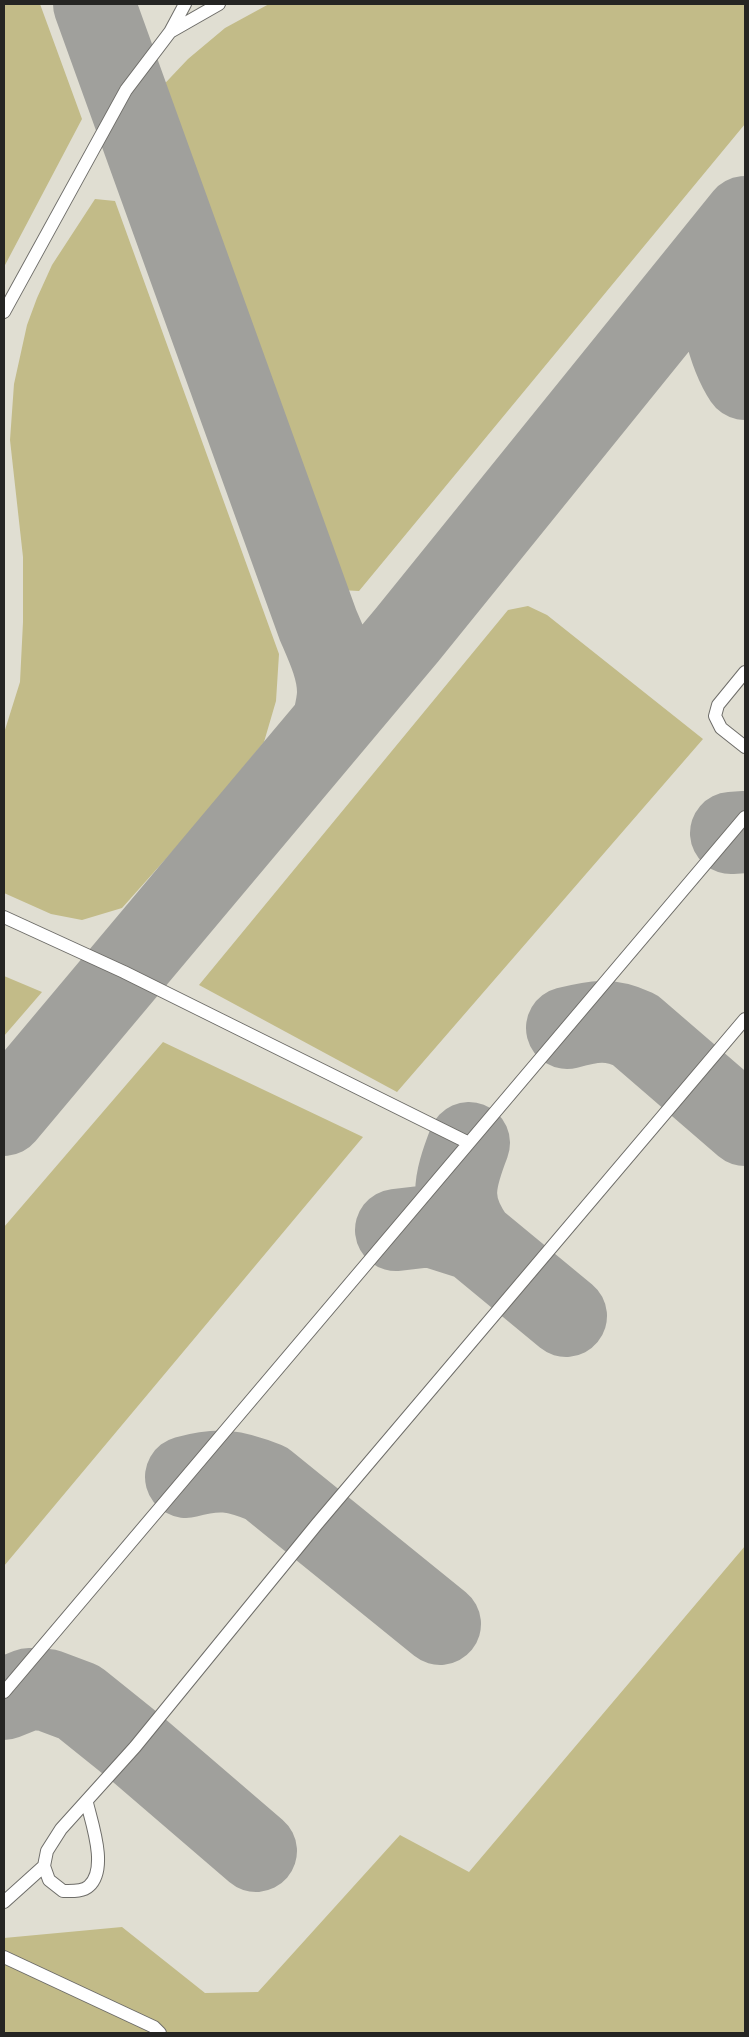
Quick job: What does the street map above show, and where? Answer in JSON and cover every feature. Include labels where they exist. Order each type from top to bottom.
[{"type":"lane","points":[[4,312],[126,90],[170,32],[186,4]]},
{"type":"lane","points":[[170,32],[219,4]]},
{"type":"lane","points":[[745,672],[718,705],[715,716],[721,728],[745,747]]},
{"type":"lane","points":[[4,1692],[745,817]]},
{"type":"lane","points":[[4,917],[124,972],[469,1143]]},
{"type":"lane","points":[[87,1803],[99,1858],[95,1878],[88,1887],[63,1891],[49,1880],[44,1866],[47,1851],[61,1829],[87,1803],[135,1747],[324,1516],[745,1019]]},
{"type":"lane","points":[[4,1902],[44,1866]]},
{"type":"lane","points":[[4,1957],[154,2028],[160,2033]]},
{"type":"shaded area","points":[[4,4],[745,4],[745,2033],[4,2033]]},
{"type":"shaded area","points":[[4,4],[40,4],[82,119],[4,267]]},
{"type":"shaded area","points":[[269,4],[745,4],[745,124],[359,591],[340,590],[153,96],[188,59],[225,28]]},
{"type":"shaded area","points":[[95,199],[115,201],[279,654],[276,701],[264,742],[196,825],[122,908],[82,920],[51,914],[4,893],[4,733],[20,682],[23,622],[23,557],[10,440],[14,384],[27,325],[37,298],[52,265]]},
{"type":"shaded area","points":[[528,606],[547,615],[703,739],[397,1092],[199,985],[508,610]]},
{"type":"shaded area","points":[[4,976],[42,992],[4,1036]]},
{"type":"shaded area","points":[[163,1042],[363,1137],[4,1566],[4,1227]]},
{"type":"shaded area","points":[[745,1546],[745,2033],[4,2033],[4,1938],[122,1927],[205,1993],[258,1992],[400,1835],[469,1872]]},
{"type":"taxiway","points":[[94,4],[331,658],[338,683],[337,704],[333,723]]},
{"type":"taxiway","points":[[4,1115],[407,635],[745,217]]},
{"type":"taxiway","points":[[722,246],[718,269],[721,311],[728,341],[745,379]]},
{"type":"taxiway","points":[[731,833],[745,832]]},
{"type":"taxiway","points":[[567,1028],[609,1022],[635,1030],[745,1125]]},
{"type":"taxiway","points":[[469,1143],[457,1181],[456,1193],[460,1215],[474,1240]]},
{"type":"taxiway","points":[[396,1230],[430,1226],[474,1240],[566,1316]]},
{"type":"taxiway","points":[[186,1477],[208,1472],[226,1472],[245,1475],[266,1483],[440,1624]]},
{"type":"taxiway","points":[[4,1699],[29,1689],[47,1690],[79,1702],[135,1747],[256,1851]]}]
